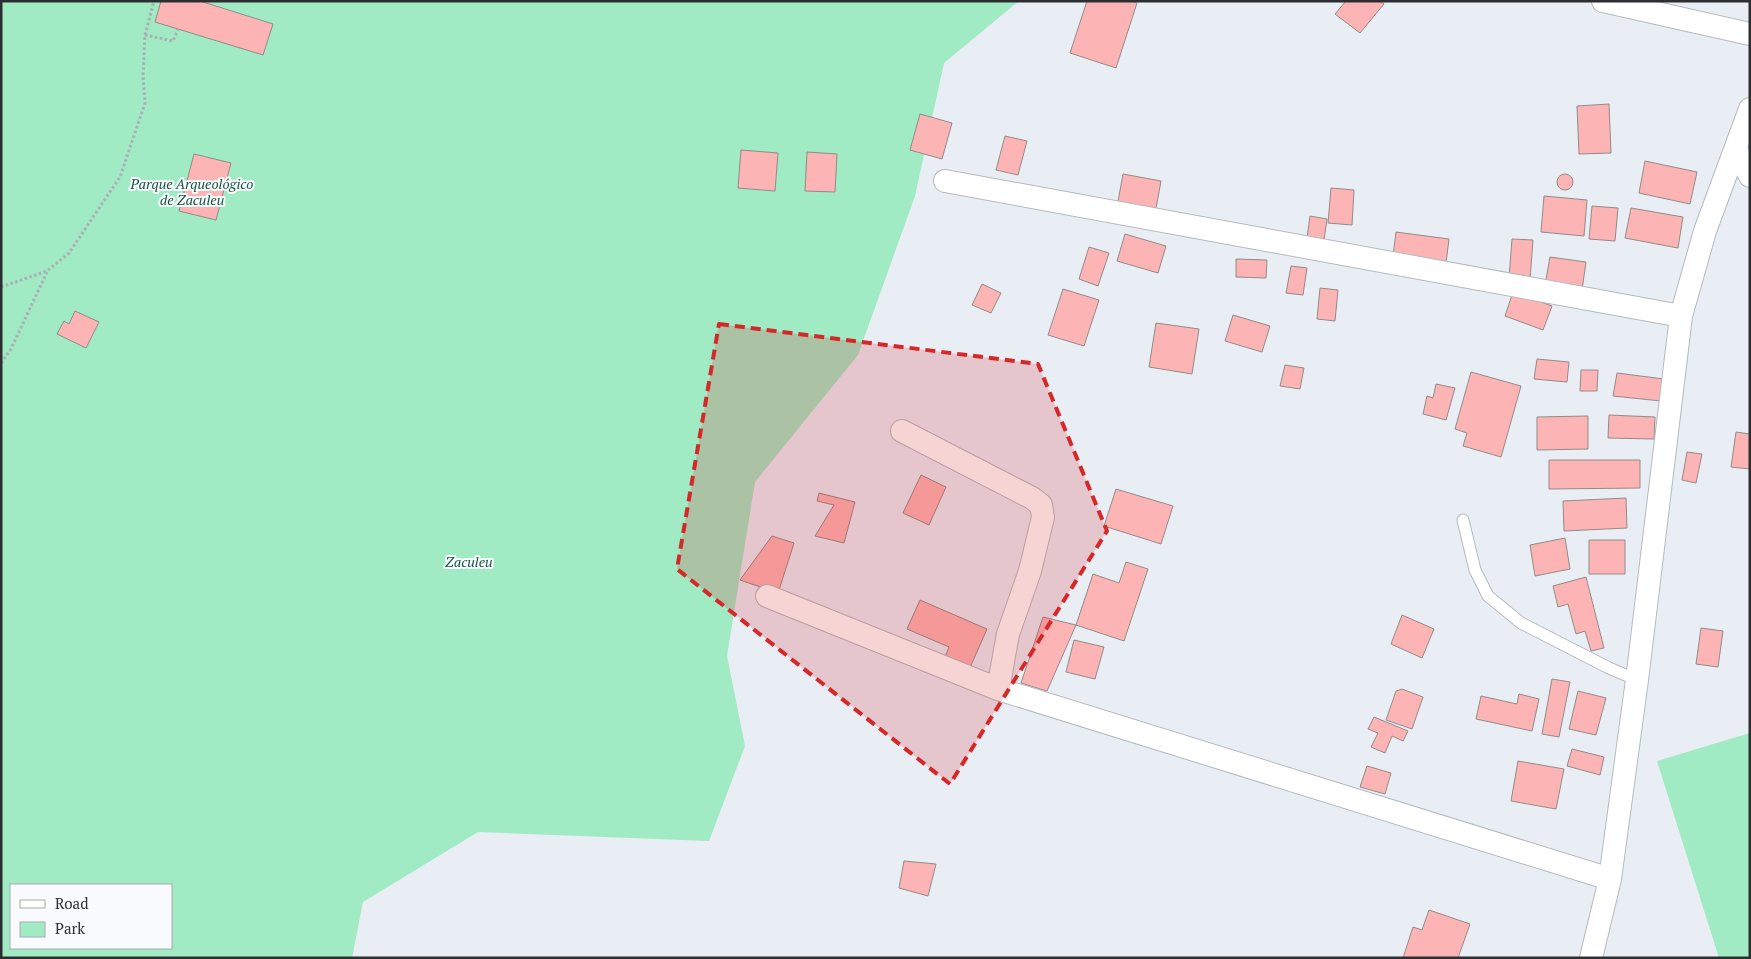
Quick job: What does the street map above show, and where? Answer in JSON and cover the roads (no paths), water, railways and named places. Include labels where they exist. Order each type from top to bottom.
[{"type":"street","points":[[1602,1],[1750,34]]},
{"type":"street","points":[[1591,958],[1610,879],[1637,680],[1681,316],[1705,232],[1750,109]]},
{"type":"street","points":[[1736,149],[1750,176]]},
{"type":"street","points":[[945,181],[1681,316]]},
{"type":"street","points":[[902,431],[1032,498],[1041,505],[1043,517],[1030,571],[1008,634],[998,688]]},
{"type":"street","points":[[767,596],[998,688],[1610,879]]},
{"type":"lane","points":[[1463,520],[1475,570],[1488,596],[1521,623],[1609,668],[1637,680]]},
{"type":"park label","name":"Parque Arqueológico de Zaculeu","points":[[192,192]]},
{"type":"park label","name":"Zaculeu","points":[[469,562]]}]
